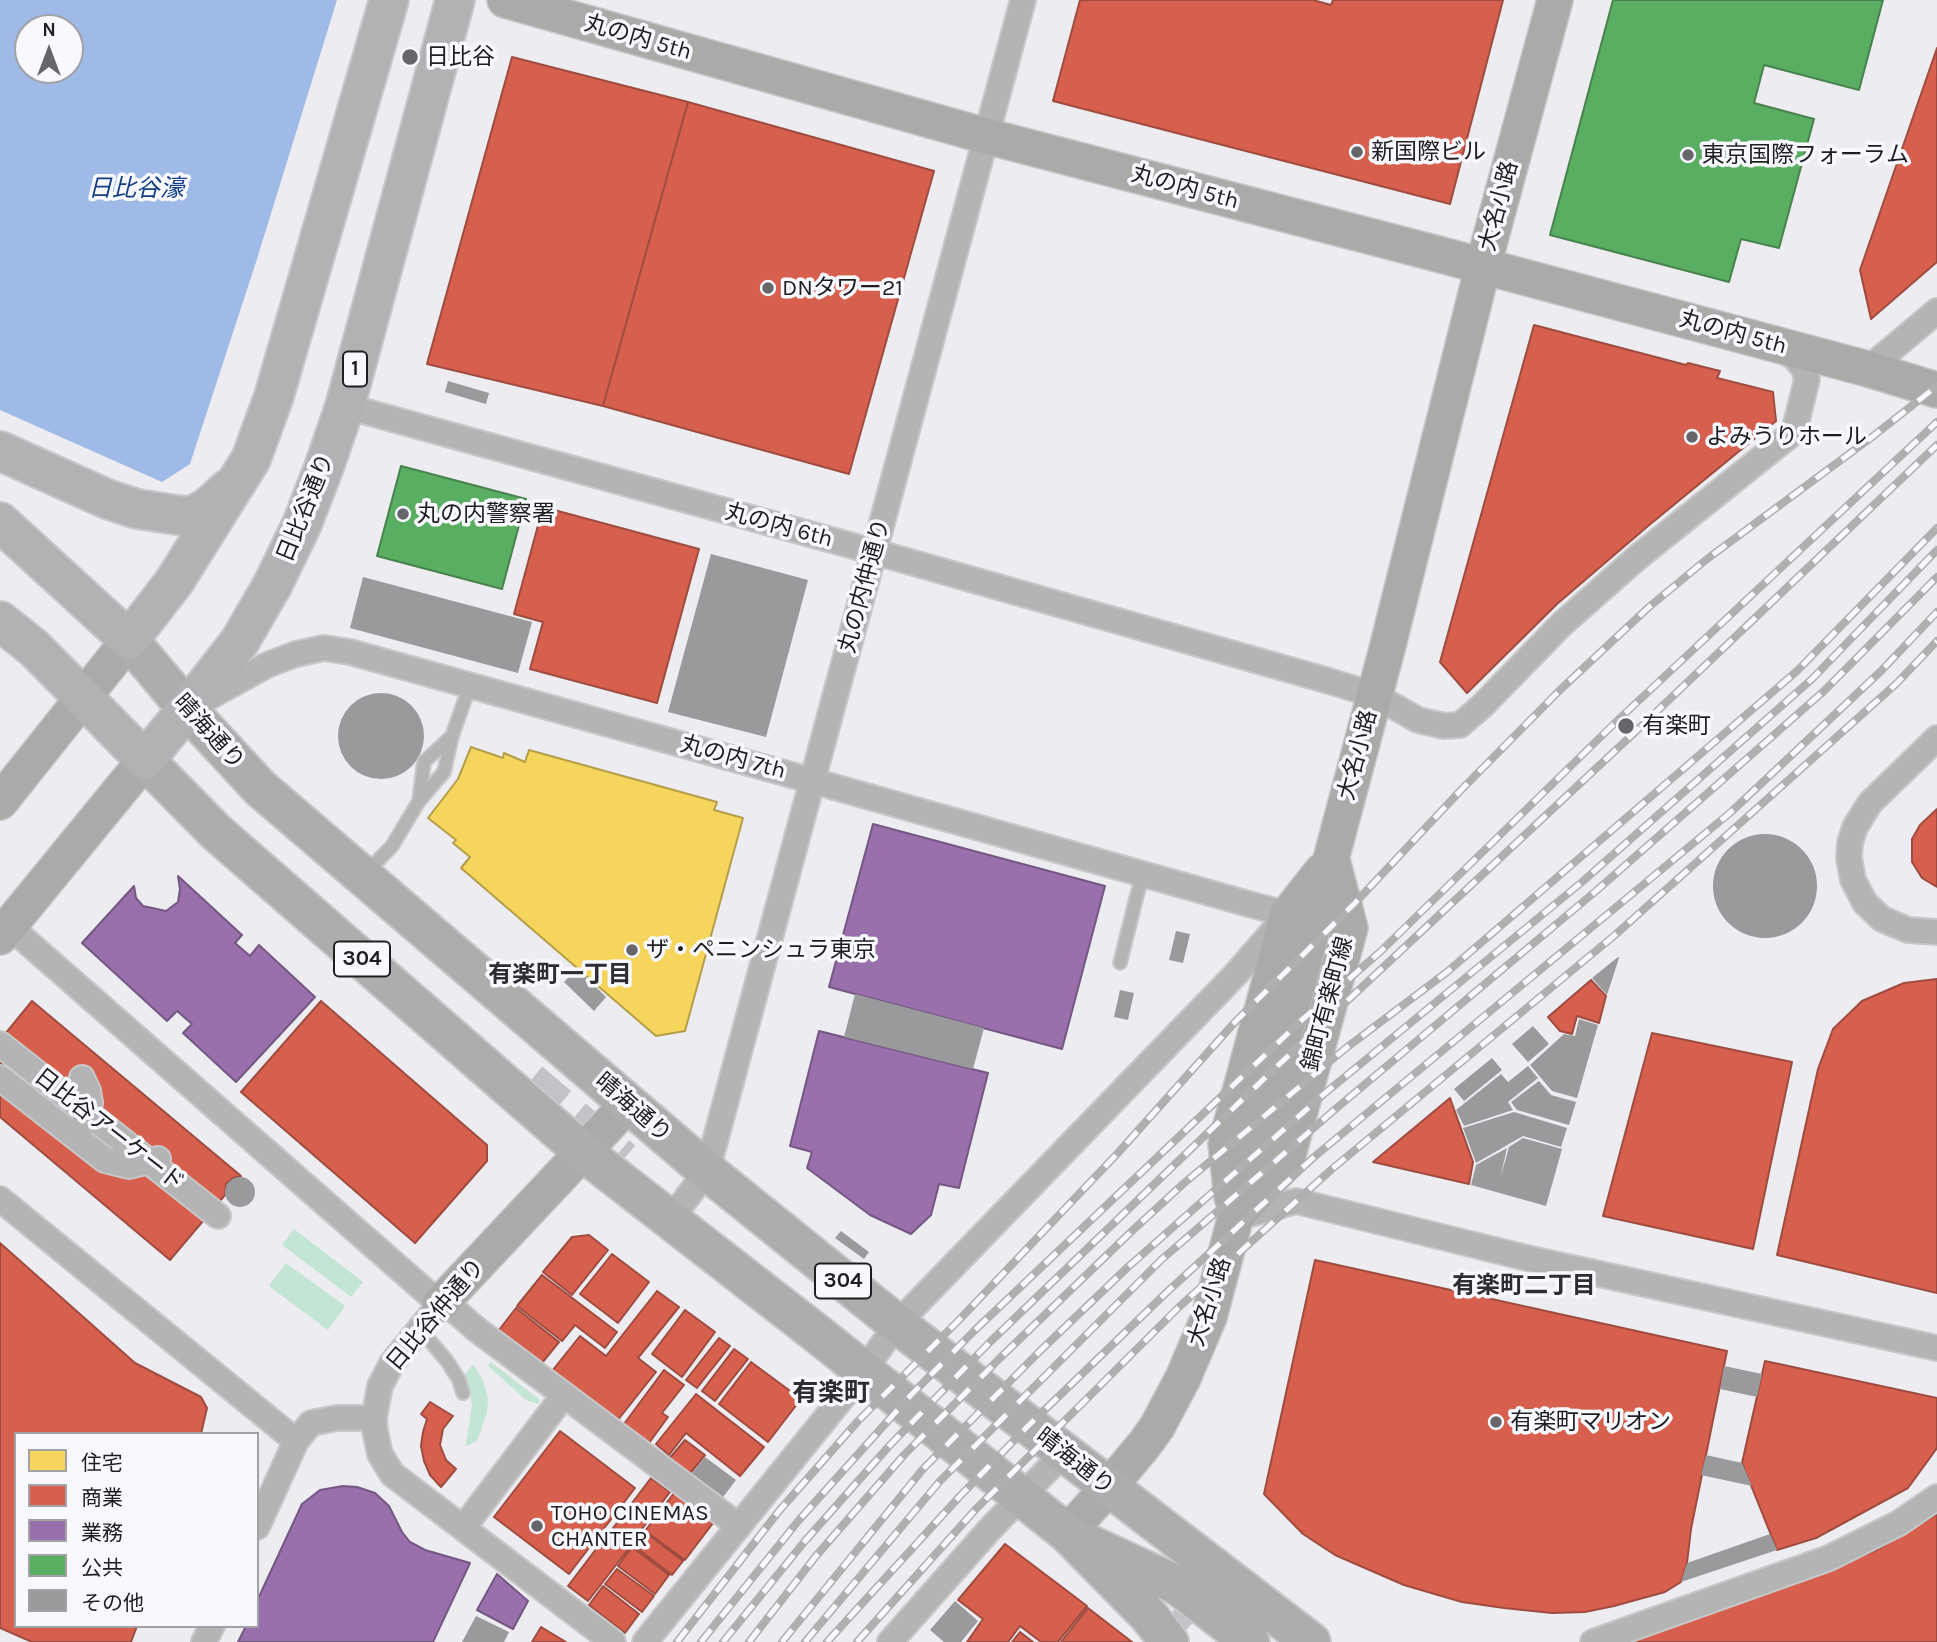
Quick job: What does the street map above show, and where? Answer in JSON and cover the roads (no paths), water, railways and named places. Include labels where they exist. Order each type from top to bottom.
[{"type":"highway","points":[[129,640],[174,582],[251,459],[274,396],[388,0]]},
{"type":"highway","name":"日比谷通り","points":[[145,760],[240,641],[302,524],[345,406],[455,0]]},
{"type":"highway","points":[[0,451],[107,499],[136,509],[184,516],[207,508],[242,474]]},
{"type":"highway","name":"晴海通り","points":[[0,522],[129,640]]},
{"type":"highway","points":[[0,621],[34,648],[145,760]]},
{"type":"main road","name":"丸の内 5th","points":[[505,0],[986,136],[1483,266],[1937,390]]},
{"type":"main road","name":"大名小路","points":[[1108,1488],[1157,1427],[1184,1378],[1209,1317],[1235,1218],[1301,917],[1331,859],[1483,266],[1555,0]]},
{"type":"main road","name":"晴海通り","points":[[129,640],[187,709],[260,788],[707,1171],[897,1324],[1311,1642]]},
{"type":"main road","points":[[0,802],[129,640]]},
{"type":"main road","name":"日比谷通り","points":[[5,932],[145,760]]},
{"type":"main road","name":"304","points":[[145,760],[216,832],[583,1152],[1067,1533],[1149,1616],[1189,1637]]},
{"type":"main road","name":"錦町有楽町線","points":[[1235,1218],[1286,1161],[1350,928],[1331,859]]},
{"type":"main road","name":"日比谷仲通り","points":[[434,1312],[628,1104]]},
{"type":"main road","points":[[1067,1533],[1108,1488]]},
{"type":"main road","name":"304","points":[[1067,1533],[1177,1585],[1250,1642]]},
{"type":"street","name":"丸の内仲通り","points":[[707,1171],[1023,0]]},
{"type":"street","points":[[1867,369],[1937,311]]},
{"type":"street","name":"丸の内 6th","points":[[345,406],[875,552],[1374,695],[1418,720],[1444,726],[1460,725],[1562,624],[1638,557],[1794,432],[1807,379],[1804,368],[1793,356],[1769,343]]},
{"type":"street","name":"丸の内 7th","points":[[187,709],[267,665],[296,654],[324,648],[350,652],[1301,917]]},
{"type":"street","points":[[1937,738],[1870,803],[1855,827],[1849,858],[1853,880],[1864,903],[1882,919],[1908,930],[1937,932]]},
{"type":"street","points":[[645,1642],[863,1372],[897,1324],[1235,975],[1301,917]]},
{"type":"street","points":[[5,932],[434,1312],[476,1329],[739,1526]]},
{"type":"street","name":"日比谷アーケード","points":[[0,1044],[218,1216]]},
{"type":"street","points":[[0,1078],[105,1160],[129,1166],[162,1158]]},
{"type":"street","points":[[77,1137],[87,1119],[90,1103],[82,1078]]},
{"type":"street","points":[[670,1220],[707,1171]]},
{"type":"street","points":[[0,1199],[296,1441]]},
{"type":"street","points":[[1235,1218],[1296,1201],[1531,1259],[1937,1348]]},
{"type":"street","name":"日比谷仲通り","points":[[374,1418],[380,1386],[392,1363],[434,1312]]},
{"type":"street","points":[[463,1528],[564,1395]]},
{"type":"street","points":[[259,1523],[296,1441],[311,1423],[337,1418],[374,1418],[374,1431],[380,1454],[391,1474],[613,1642]]},
{"type":"street","points":[[890,1642],[1021,1496],[1064,1453]]},
{"type":"street","points":[[1593,1642],[1829,1558],[1899,1523],[1937,1497]]},
{"type":"lane","points":[[363,876],[392,846],[419,802],[444,772],[452,736],[470,685]]},
{"type":"lane","points":[[419,802],[424,762],[452,736]]},
{"type":"lane","points":[[1119,963],[1144,875]]},
{"type":"lane","points":[[434,1312],[447,1361],[459,1380],[463,1393]]},
{"type":"water","name":"日比谷濠","points":[[0,0],[337,0],[190,464],[162,482],[0,410]]},
{"type":"tunnel","points":[[530,1081],[623,1160]]},
{"type":"tunnel","points":[[1129,1575],[1189,1627]]},
{"type":"railway","points":[[677,1642],[779,1511],[858,1421],[960,1319],[1117,1154],[1235,1022],[1354,904],[1561,689],[1649,607],[1707,559],[1937,386]]},
{"type":"railway","points":[[701,1642],[799,1520],[911,1395],[974,1331],[1303,1019],[1380,952],[1619,719],[1937,422]]},
{"type":"railway","points":[[723,1642],[805,1541],[890,1445],[989,1343],[1271,1072],[1937,445]]},
{"type":"railway","points":[[749,1642],[816,1556],[904,1455],[1133,1230],[1183,1184],[1346,1048],[1447,972],[1797,671],[1937,528]]},
{"type":"railway","points":[[782,1642],[923,1469],[1128,1267],[1324,1094],[1582,882],[1812,679],[1937,550]]},
{"type":"railway","points":[[805,1642],[940,1481],[1161,1260],[1339,1106],[1596,891],[1824,691],[1937,577]]},
{"type":"railway","points":[[827,1642],[960,1496],[1029,1425],[1167,1292],[1314,1157],[1731,812],[1881,671],[1937,612]]},
{"type":"railway","points":[[857,1642],[976,1509],[1179,1307],[1332,1169],[1615,935],[1896,684],[1937,641]]},
{"type":"place","name":"日比谷","points":[[410,57]]},
{"type":"place","name":"新国際ビル","points":[[1357,152]]},
{"type":"place","name":"東京国際フォーラム","points":[[1688,155]]},
{"type":"place","name":"DNタワー21","points":[[768,288]]},
{"type":"place","name":"よみうりホール","points":[[1692,437]]},
{"type":"place","name":"丸の内警察署","points":[[403,514]]},
{"type":"place","name":"有楽町","points":[[1626,726]]},
{"type":"place","name":"ザ・ペニンシュラ東京","points":[[632,950]]},
{"type":"place","name":"有楽町マリオン","points":[[1496,1422]]},
{"type":"place","name":"TOHO CINEMAS CHANTER","points":[[537,1526]]},
{"type":"district","name":"有楽町一丁目","points":[[560,975]]},
{"type":"district","name":"有楽町二丁目","points":[[1524,1286]]},
{"type":"district","name":"有楽町","points":[[831,1394]]}]
